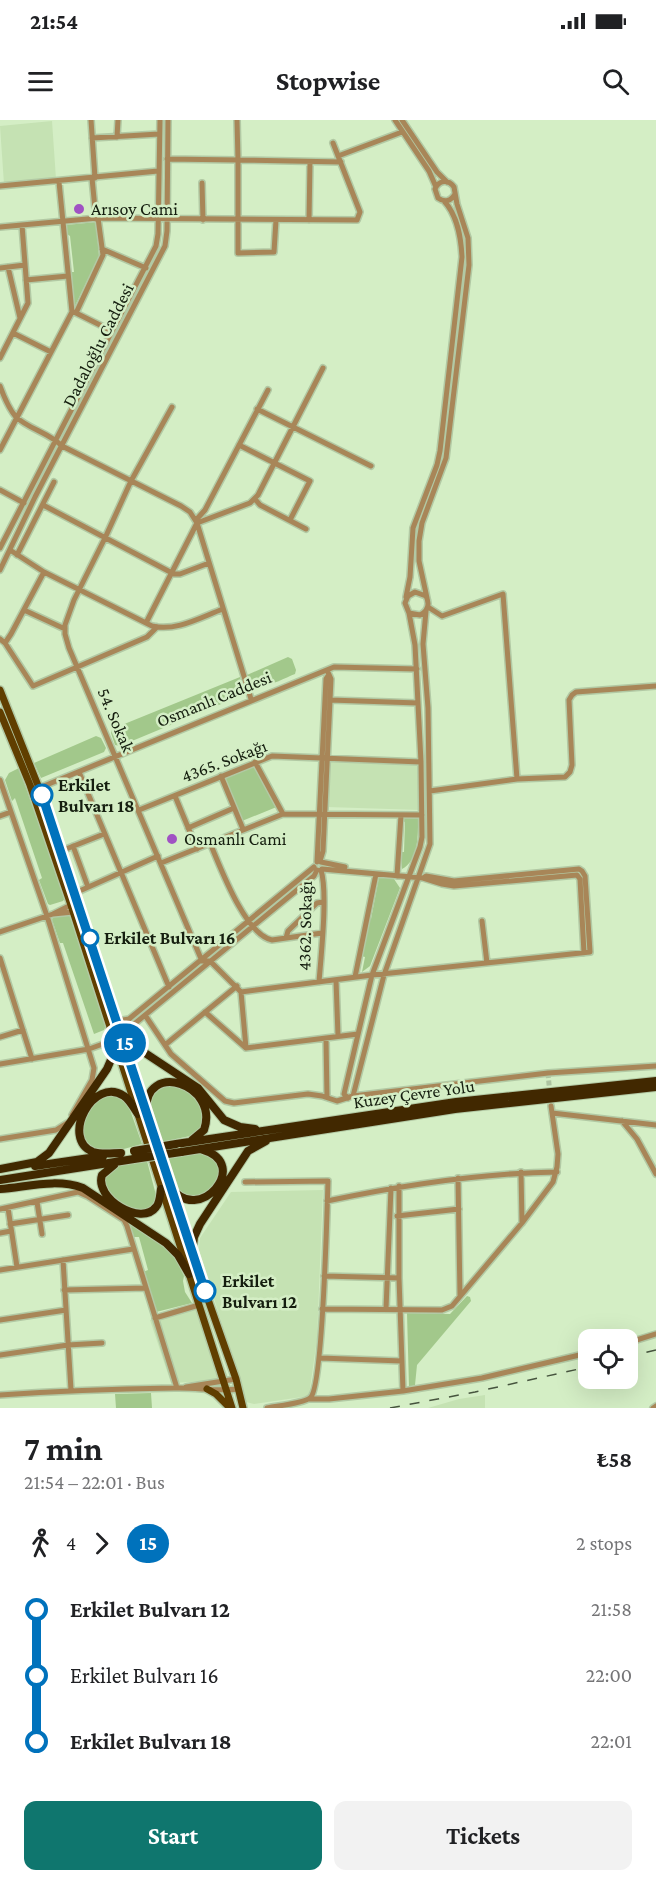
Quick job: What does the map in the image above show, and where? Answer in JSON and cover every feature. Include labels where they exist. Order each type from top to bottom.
[{"type":"highway","points":[[122,1034],[139,1049],[198,1089],[219,1114],[231,1124],[248,1129],[284,1128]]},
{"type":"highway","points":[[0,1170],[37,1162],[49,1154],[107,1069],[113,1055],[114,1041]]},
{"type":"highway","name":"Kuzey Çevre Yolu","points":[[179,1148],[284,1128],[456,1102],[656,1081]]},
{"type":"highway","points":[[0,1180],[179,1148],[197,1137],[205,1128],[206,1110],[197,1093],[184,1084],[163,1083],[150,1092],[142,1113],[125,1097],[111,1092],[96,1098],[83,1113],[80,1134],[87,1148],[96,1153],[121,1157]]},
{"type":"highway","name":"Kuzey Çevre Yolu","points":[[179,1148],[196,1149],[455,1109],[656,1088]]},
{"type":"highway","points":[[192,1254],[193,1241],[198,1228],[248,1151],[273,1137]]},
{"type":"highway","points":[[171,1187],[179,1196],[193,1200],[208,1195],[219,1185],[223,1172],[220,1160],[209,1152],[196,1149]]},
{"type":"highway","points":[[0,1170],[121,1157]]},
{"type":"highway","points":[[121,1157],[101,1177],[102,1190],[111,1200],[132,1212],[147,1214],[159,1204],[161,1189]]},
{"type":"highway","points":[[0,1189],[55,1183],[83,1188],[166,1243],[178,1255],[189,1274]]},
{"type":"main road","points":[[0,690],[39,788],[122,1034],[161,1189],[231,1408]]},
{"type":"main road","points":[[0,712],[30,785],[114,1041],[171,1187],[236,1379],[243,1408]]},
{"type":"main road","points":[[207,1389],[231,1408]]},
{"type":"street","points":[[0,450],[103,255],[97,218],[91,120]]},
{"type":"street","points":[[117,137],[118,120]]},
{"type":"street","name":"Dadaloğlu Caddesi","points":[[0,548],[156,246],[159,218],[160,120]]},
{"type":"street","name":"Dadaloğlu Caddesi","points":[[0,570],[162,251],[167,236],[168,219],[168,120]]},
{"type":"street","points":[[237,120],[238,253],[271,253],[275,250],[276,220]]},
{"type":"street","points":[[350,1097],[344,1094],[372,975],[420,847],[421,762],[416,645],[409,613],[405,607],[410,577],[412,528],[437,465],[440,451],[462,257],[462,242],[452,210],[436,196],[436,186],[429,171],[395,120]]},
{"type":"street","points":[[402,120],[437,172],[447,182]]},
{"type":"street","points":[[338,156],[402,132]]},
{"type":"street","points":[[92,138],[159,134]]},
{"type":"street","points":[[0,227],[97,218],[355,220],[359,218],[360,212],[333,143]]},
{"type":"street","points":[[167,159],[341,162]]},
{"type":"street","points":[[309,220],[310,162]]},
{"type":"street","points":[[0,186],[158,171]]},
{"type":"street","points":[[59,182],[74,312]]},
{"type":"street","points":[[350,1097],[384,975],[420,878],[430,844],[428,708],[423,644],[428,600],[419,561],[419,541],[422,523],[446,458],[469,265],[468,238],[453,184],[441,182],[436,186]]},
{"type":"street","points":[[202,183],[203,220]]},
{"type":"street","points":[[444,201],[451,200],[455,194]]},
{"type":"street","points":[[0,358],[28,303],[21,225]]},
{"type":"street","points":[[102,249],[146,268]]},
{"type":"street","points":[[0,267],[25,265]]},
{"type":"street","points":[[8,267],[21,318]]},
{"type":"street","points":[[26,280],[69,276]]},
{"type":"street","points":[[74,312],[112,331]]},
{"type":"street","points":[[13,333],[51,352]]},
{"type":"street","points":[[196,521],[255,499],[323,368]]},
{"type":"street","points":[[0,388],[17,417],[56,440],[62,447],[181,506],[196,521],[251,699]]},
{"type":"street","points":[[146,623],[196,521],[205,510],[268,390]]},
{"type":"street","points":[[24,610],[65,629],[79,589],[131,481],[172,407]]},
{"type":"street","points":[[257,409],[372,466]]},
{"type":"street","points":[[239,445],[310,481],[290,520]]},
{"type":"street","points":[[17,555],[54,482]]},
{"type":"street","points":[[0,490],[24,502]]},
{"type":"street","points":[[255,499],[260,505],[306,529]]},
{"type":"street","points":[[43,505],[171,572],[180,574],[209,563]]},
{"type":"street","points":[[10,550],[44,572],[157,627],[176,626],[223,609]]},
{"type":"street","points":[[44,572],[24,610],[2,641],[31,685],[147,637],[157,627]]},
{"type":"street","points":[[406,599],[415,592],[423,594],[428,600]]},
{"type":"street","points":[[427,609],[442,616],[503,594],[518,779]]},
{"type":"street","points":[[409,613],[416,616],[427,609]]},
{"type":"street","name":"54. Sokak","points":[[65,629],[67,642],[77,667],[202,961]]},
{"type":"street","name":"Osmanlı Caddesi","points":[[39,788],[251,699],[328,673],[339,666],[417,669]]},
{"type":"street","points":[[325,759],[331,679],[328,673]]},
{"type":"street","points":[[325,759],[328,673]]},
{"type":"street","points":[[430,790],[518,779],[565,777],[570,773],[572,761],[569,700],[573,693],[656,686]]},
{"type":"street","points":[[330,700],[418,703]]},
{"type":"street","name":"4365. Sokağı","points":[[139,810],[255,762],[277,756],[421,762]]},
{"type":"street","name":"4362. Sokağı","points":[[319,982],[323,878],[319,866],[325,759]]},
{"type":"street","points":[[255,762],[283,814]]},
{"type":"street","points":[[79,772],[169,987]]},
{"type":"street","points":[[221,776],[243,829]]},
{"type":"street","points":[[0,780],[50,915],[94,1070],[93,1077],[63,1126],[56,1130],[0,1139]]},
{"type":"street","points":[[175,796],[197,849]]},
{"type":"street","points":[[188,828],[234,808]]},
{"type":"street","points":[[0,816],[11,812]]},
{"type":"street","points":[[161,863],[283,814],[422,815]]},
{"type":"street","points":[[397,876],[401,815]]},
{"type":"street","points":[[61,851],[104,834]]},
{"type":"street","points":[[210,843],[231,894],[252,923],[269,939],[322,933]]},
{"type":"street","points":[[73,846],[88,887]]},
{"type":"street","points":[[75,892],[158,856]]},
{"type":"street","points":[[122,1034],[319,866],[420,878],[454,886],[580,873],[587,952],[372,975],[241,992]]},
{"type":"street","points":[[356,977],[376,874]]},
{"type":"street","points":[[286,938],[288,931],[317,903],[323,902]]},
{"type":"street","points":[[0,932],[72,908]]},
{"type":"street","points":[[482,921],[487,963]]},
{"type":"street","points":[[117,1021],[129,1019],[252,923]]},
{"type":"street","points":[[0,958],[32,1059]]},
{"type":"street","points":[[202,961],[210,961],[241,992],[246,1048]]},
{"type":"street","points":[[336,980],[338,1036]]},
{"type":"street","points":[[165,1046],[237,986]]},
{"type":"street","points":[[205,1012],[246,1048],[358,1034]]},
{"type":"street","points":[[145,1015],[165,1046],[184,1067],[228,1102],[308,1094],[337,1101],[350,1097],[548,1072],[656,1066]]},
{"type":"street","points":[[0,1037],[23,1030]]},
{"type":"street","points":[[326,1038],[327,1097]]},
{"type":"street","points":[[0,1064],[89,1049],[114,1041]]},
{"type":"street","points":[[322,1309],[445,1310],[452,1306],[551,1187],[556,1172],[558,1150],[552,1109],[656,1125]]},
{"type":"street","points":[[622,1121],[637,1139],[656,1174]]},
{"type":"street","points":[[327,1201],[399,1186],[458,1178],[521,1172],[556,1172]]},
{"type":"street","points":[[521,1172],[522,1223]]},
{"type":"street","points":[[458,1178],[460,1297]]},
{"type":"street","points":[[245,1182],[328,1181],[320,1358],[313,1393],[309,1399]]},
{"type":"street","points":[[399,1186],[399,1278],[404,1391]]},
{"type":"street","points":[[386,1309],[391,1188]]},
{"type":"street","points":[[0,1209],[78,1192],[124,1220],[177,1388]]},
{"type":"street","points":[[37,1202],[42,1234]]},
{"type":"street","points":[[8,1208],[17,1267]]},
{"type":"street","points":[[390,1217],[459,1209]]},
{"type":"street","points":[[10,1224],[68,1215]]},
{"type":"street","points":[[0,1233],[11,1231]]},
{"type":"street","points":[[0,1270],[133,1249]]},
{"type":"street","points":[[63,1260],[71,1390]]},
{"type":"street","points":[[324,1276],[399,1278]]},
{"type":"street","points":[[64,1290],[146,1288]]},
{"type":"street","points":[[155,1318],[199,1305]]},
{"type":"street","points":[[0,1320],[66,1310]]},
{"type":"street","points":[[638,1340],[656,1334]]},
{"type":"street","points":[[0,1355],[102,1343]]},
{"type":"street","points":[[267,1408],[309,1399],[404,1391],[482,1378],[578,1355]]},
{"type":"street","points":[[320,1358],[402,1361]]},
{"type":"street","points":[[184,1388],[236,1379]]},
{"type":"street","points":[[0,1395],[71,1390],[184,1388],[226,1391],[238,1389]]},
{"type":"shaded area","points":[[52,121],[56,179],[4,184],[0,126]]},
{"type":"shaded area","points":[[96,222],[99,256],[75,306],[70,272],[74,272],[70,236],[67,234],[66,225]]},
{"type":"shaded area","points":[[288,657],[292,659],[295,674],[268,685],[256,685],[247,675]]},
{"type":"shaded area","points":[[240,677],[243,690],[238,697],[120,746],[115,745],[112,729]]},
{"type":"shaded area","points":[[96,736],[101,738],[106,748],[104,752],[41,778],[34,763]]},
{"type":"shaded area","points":[[330,756],[419,758],[420,810],[327,807]]},
{"type":"shaded area","points":[[250,763],[257,769],[279,806],[242,821],[223,775]]},
{"type":"shaded area","points":[[19,768],[65,898],[63,901],[50,905],[39,880],[42,878],[15,798],[12,801],[5,780],[9,773]]},
{"type":"shaded area","points":[[402,814],[418,817],[418,824],[415,853],[408,865],[402,869],[401,852],[404,852],[405,822],[402,821]]},
{"type":"shaded area","points":[[379,877],[394,879],[400,888],[370,966],[362,972],[365,957],[361,956]]},
{"type":"shaded area","points":[[70,915],[106,1026],[104,1030],[94,1034],[63,943],[60,943],[52,920],[53,916]]},
{"type":"shaded area","points":[[174,1084],[193,1093],[204,1110],[203,1126],[195,1135],[161,1142],[150,1104],[154,1089]]},
{"type":"shaded area","points":[[111,1095],[123,1098],[128,1104],[142,1144],[107,1152],[96,1150],[88,1144],[82,1129],[85,1113],[96,1101]]},
{"type":"shaded area","points":[[207,1153],[219,1164],[218,1181],[205,1194],[191,1198],[177,1190],[166,1159]]},
{"type":"shaded area","points":[[147,1161],[157,1199],[150,1210],[134,1209],[122,1204],[102,1184],[108,1169]]},
{"type":"shaded area","points":[[323,1190],[317,1339],[309,1396],[254,1404],[246,1402],[199,1250],[200,1238],[231,1192]]},
{"type":"shaded area","points":[[129,1222],[171,1249],[184,1276],[185,1292],[192,1303],[156,1312],[143,1272],[148,1270],[139,1237],[134,1237]]},
{"type":"shaded area","points":[[467,1296],[471,1301],[417,1365],[415,1385],[409,1387],[407,1313],[450,1314]]},
{"type":"shaded area","points":[[201,1305],[229,1380],[171,1383],[150,1320]]},
{"type":"shaded area","points":[[151,1393],[152,1408],[116,1408],[115,1394]]},
{"type":"shaded area","points":[[485,1395],[485,1408],[428,1408],[459,1399]]},
{"type":"tunnel","points":[[548,1073],[551,1106]]},
{"type":"railway","points":[[638,1354],[656,1350]]},
{"type":"railway","points":[[390,1408],[578,1369]]},
{"type":"bus line","name":"15","points":[[42,795],[205,1291]]},
{"type":"place","name":"Arısoy Cami","points":[[79,209]]},
{"type":"place","name":"Erkilet Bulvarı 18","points":[[42,795]]},
{"type":"place","name":"Osmanlı Cami","points":[[172,839]]},
{"type":"place","name":"Erkilet Bulvarı 16","points":[[90,938]]},
{"type":"place","name":"Erkilet Bulvarı 12","points":[[205,1291]]}]
